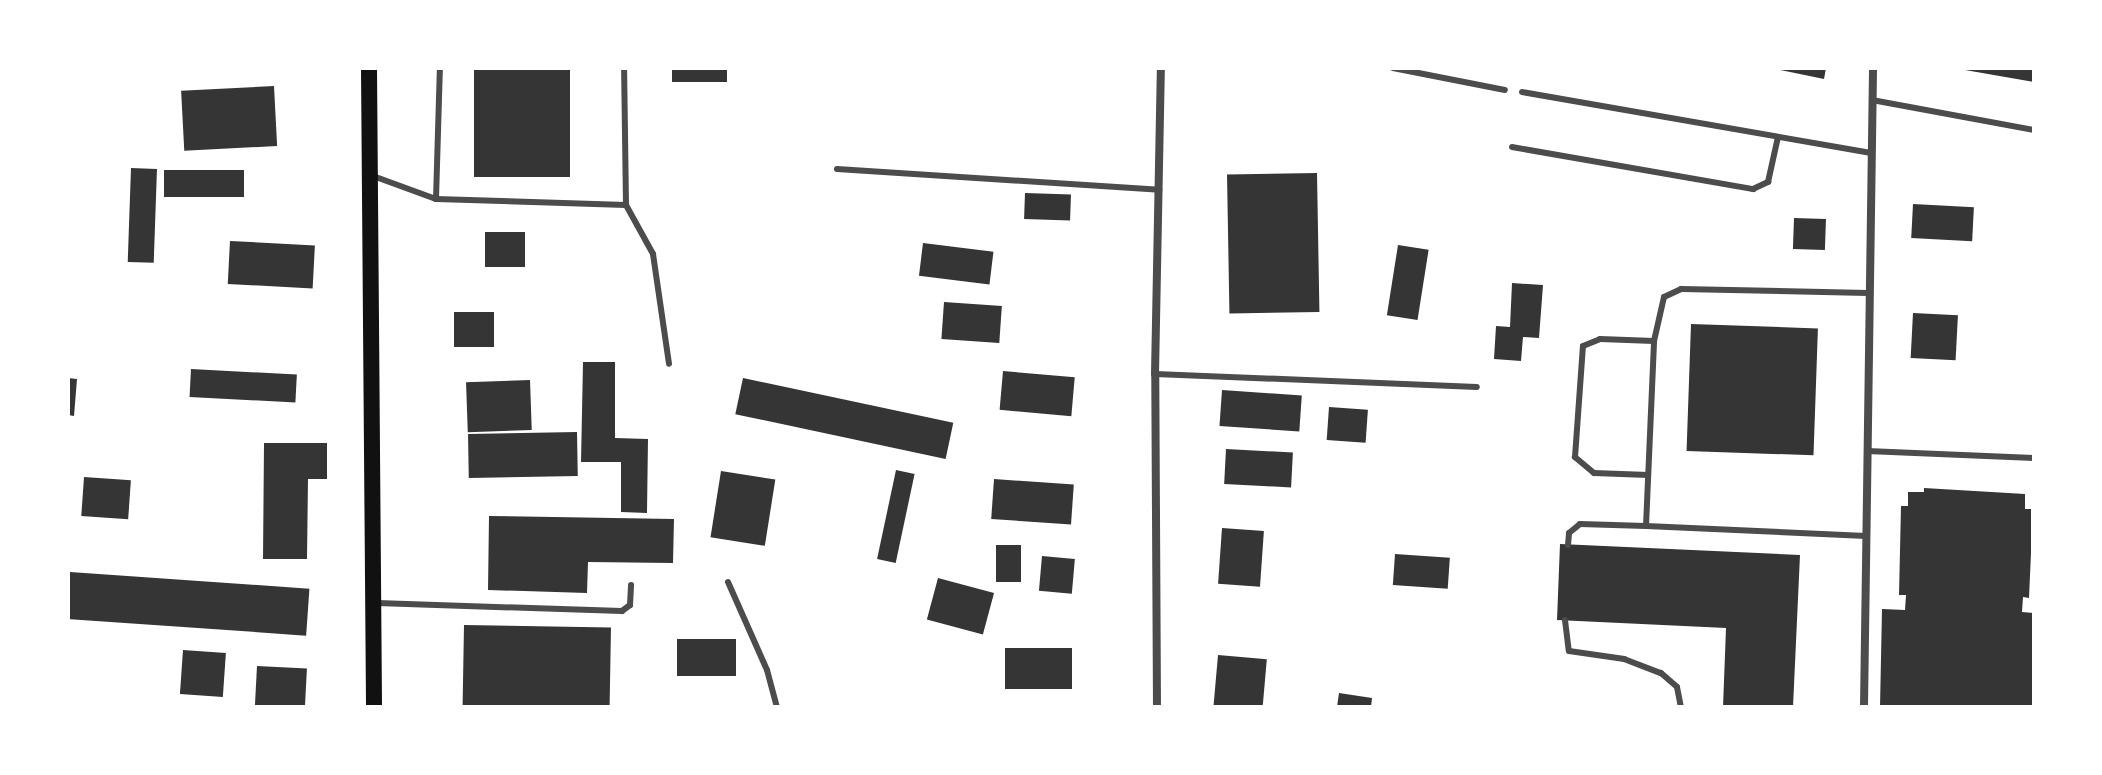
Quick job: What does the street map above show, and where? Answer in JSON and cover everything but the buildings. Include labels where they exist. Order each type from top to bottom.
[{"type":"main road","points":[[369,68],[374,707]]},
{"type":"street","points":[[1157,707],[1155,374],[1161,68]]},
{"type":"street","points":[[1864,707],[1873,68]]},
{"type":"lane","points":[[436,199],[440,68]]},
{"type":"lane","points":[[624,68],[626,205],[653,254],[669,364]]},
{"type":"lane","points":[[1393,68],[1505,90]]},
{"type":"lane","points":[[1522,92],[1870,153]]},
{"type":"lane","points":[[1872,100],[2034,130]]},
{"type":"lane","points":[[1512,147],[1753,189],[1768,182],[1778,137]]},
{"type":"lane","points":[[837,169],[1159,190]]},
{"type":"lane","points":[[370,175],[436,199],[626,205]]},
{"type":"lane","points":[[1646,526],[1658,305],[1681,289],[1868,293]]},
{"type":"lane","points":[[1648,475],[1594,473],[1575,457],[1583,346],[1600,339],[1654,341]]},
{"type":"lane","points":[[1155,374],[1477,387]]},
{"type":"lane","points":[[1867,451],[2034,458]]},
{"type":"lane","points":[[1568,545],[1569,533],[1580,524],[1866,536]]},
{"type":"lane","points":[[728,582],[767,670],[777,707]]},
{"type":"lane","points":[[373,603],[622,611],[630,605],[631,585]]},
{"type":"lane","points":[[1565,620],[1569,651],[1624,659],[1661,673],[1677,687],[1681,707]]}]
